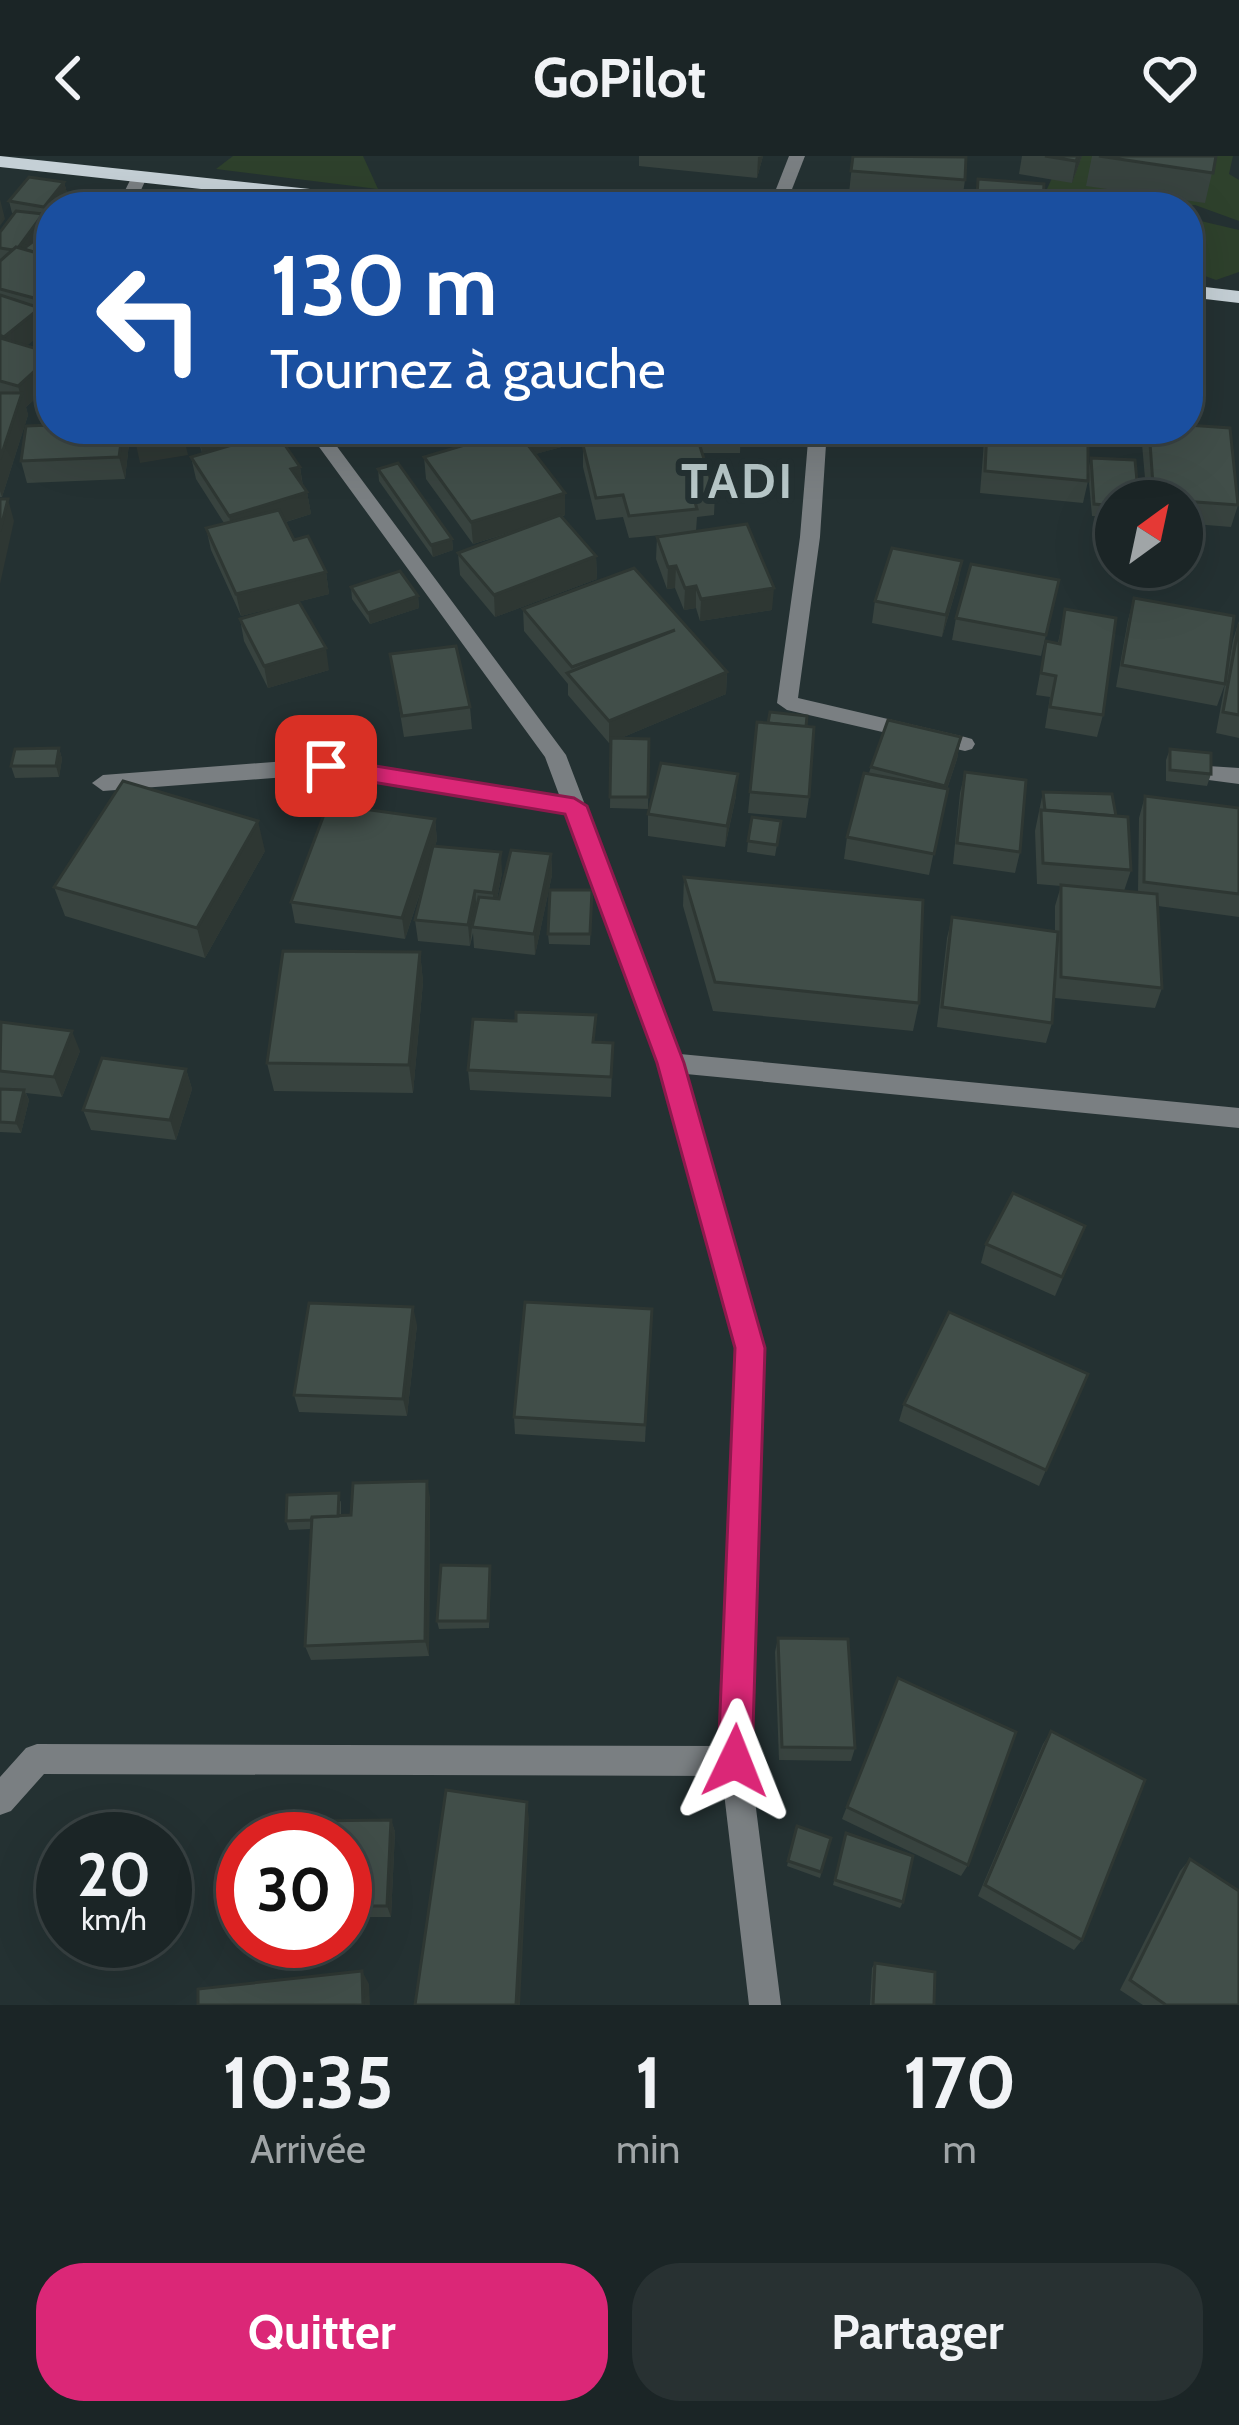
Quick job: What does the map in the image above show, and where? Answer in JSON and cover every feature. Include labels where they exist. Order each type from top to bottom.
[{"type":"main road","points":[[0,161],[290,192]]},
{"type":"main road","points":[[1203,293],[1239,297]]},
{"type":"street","points":[[783,192],[797,156]]},
{"type":"street","points":[[132,192],[140,175]]},
{"type":"street","points":[[326,444],[555,755],[671,1063],[750,1348],[735,1761],[765,2005]]},
{"type":"street","points":[[817,444],[811,537],[787,703],[965,744]]},
{"type":"street","points":[[103,783],[326,766],[574,806]]},
{"type":"street","points":[[1208,774],[1239,776]]},
{"type":"street","points":[[671,1063],[1239,1118]]},
{"type":"street","points":[[0,1800],[37,1760],[735,1761]]},
{"type":"green space","points":[[233,156],[363,156],[378,189],[216,169]]},
{"type":"green space","points":[[1062,156],[1233,156],[1229,174],[1239,180],[1239,221],[1203,208],[1203,192],[1047,189]]},
{"type":"green space","points":[[1203,222],[1239,230],[1239,272],[1216,280],[1203,275]]},
{"type":"building","points":[[853,156],[966,157],[965,180],[851,171]]},
{"type":"building","points":[[1099,156],[1216,156],[1213,173]]},
{"type":"building","points":[[29,177],[64,182],[56,192],[36,192],[36,206],[9,201]]},
{"type":"building","points":[[978,179],[1044,184],[1044,192],[977,192]]},
{"type":"building","points":[[16,211],[36,213],[36,224],[18,248],[0,248],[0,232]]},
{"type":"building","points":[[16,247],[36,253],[36,296],[0,289],[0,261]]},
{"type":"building","points":[[0,295],[36,307],[4,337],[0,335]]},
{"type":"building","points":[[0,338],[36,349],[36,370],[18,386],[0,381]]},
{"type":"building","points":[[0,393],[22,393],[0,459]]},
{"type":"building","points":[[26,426],[36,426],[36,444],[121,444],[119,457],[21,461]]},
{"type":"building","points":[[1203,426],[1230,428],[1238,505],[1203,502],[1203,480],[1153,480],[1150,444],[1203,444]]},
{"type":"building","points":[[235,444],[284,444],[300,467],[291,469],[307,492],[229,516],[191,457]]},
{"type":"building","points":[[468,444],[527,444],[565,493],[471,522],[424,457]]},
{"type":"building","points":[[699,444],[715,493],[693,495],[697,509],[629,516],[623,495],[596,498],[583,445]]},
{"type":"building","points":[[986,444],[1088,444],[1088,481],[985,471]]},
{"type":"building","points":[[1091,458],[1135,460],[1137,480],[1095,480],[1094,504]]},
{"type":"building","points":[[398,463],[452,539],[431,545],[378,469]]},
{"type":"building","points":[[0,499],[8,499],[0,531]]},
{"type":"building","points":[[279,510],[294,540],[308,536],[326,572],[236,594],[206,528]]},
{"type":"building","points":[[560,515],[596,556],[494,595],[458,553]]},
{"type":"building","points":[[747,524],[774,588],[701,599],[696,586],[685,588],[676,566],[668,567],[657,537]]},
{"type":"building","points":[[892,548],[962,561],[946,615],[875,601]]},
{"type":"building","points":[[971,564],[1059,580],[1046,635],[956,618]]},
{"type":"building","points":[[634,568],[727,672],[609,721],[567,673],[675,630],[572,667],[523,609]]},
{"type":"building","points":[[400,571],[418,596],[368,613],[351,587]]},
{"type":"building","points":[[1134,598],[1234,616],[1225,684],[1122,665]]},
{"type":"building","points":[[299,602],[326,648],[264,666],[240,619]]},
{"type":"building","points":[[1065,609],[1116,618],[1103,715],[1050,707],[1056,676],[1041,673],[1046,641],[1060,644]]},
{"type":"building","points":[[1239,624],[1239,715],[1223,712]]},
{"type":"building","points":[[456,646],[470,707],[402,716],[390,654]]},
{"type":"building","points":[[770,712],[807,716],[806,727],[768,723]]},
{"type":"building","points":[[888,720],[961,737],[945,786],[871,767]]},
{"type":"building","points":[[757,722],[814,727],[809,797],[750,792]]},
{"type":"building","points":[[611,738],[649,739],[648,797],[610,797]]},
{"type":"building","points":[[59,748],[56,766],[11,766],[15,749]]},
{"type":"building","points":[[1170,749],[1211,753],[1211,774],[1170,770]]},
{"type":"building","points":[[661,763],[738,774],[727,826],[648,814]]},
{"type":"building","points":[[965,772],[1026,780],[1020,852],[957,843]]},
{"type":"building","points":[[864,773],[948,789],[934,854],[847,837]]},
{"type":"building","points":[[123,781],[258,821],[197,928],[54,887]]},
{"type":"building","points":[[1043,792],[1112,794],[1116,816],[1045,810]]},
{"type":"building","points":[[1145,796],[1239,808],[1239,894],[1144,882]]},
{"type":"building","points":[[328,804],[435,819],[402,918],[291,902]]},
{"type":"building","points":[[1041,810],[1128,817],[1131,870],[1043,863]]},
{"type":"building","points":[[752,817],[781,821],[777,845],[748,841]]},
{"type":"building","points":[[433,846],[501,852],[493,893],[475,891],[468,925],[415,920]]},
{"type":"building","points":[[511,850],[551,854],[534,934],[472,927],[479,897],[499,899]]},
{"type":"building","points":[[684,877],[923,900],[919,1003],[715,982]]},
{"type":"building","points":[[1061,885],[1157,894],[1162,988],[1061,977]]},
{"type":"building","points":[[550,890],[592,890],[590,934],[548,934]]},
{"type":"building","points":[[952,917],[1058,932],[1052,1023],[942,1007]]},
{"type":"building","points":[[283,951],[420,952],[409,1065],[267,1063]]},
{"type":"building","points":[[516,1012],[596,1015],[593,1042],[613,1043],[611,1077],[468,1070],[473,1019],[516,1021]]},
{"type":"building","points":[[1,1022],[72,1031],[54,1077],[0,1071]]},
{"type":"building","points":[[102,1058],[186,1069],[170,1120],[83,1110]]},
{"type":"building","points":[[0,1089],[24,1090],[16,1123],[0,1122]]},
{"type":"building","points":[[1013,1193],[1085,1226],[1062,1277],[986,1244]]},
{"type":"building","points":[[525,1302],[652,1309],[645,1425],[514,1417]]},
{"type":"building","points":[[309,1303],[413,1307],[403,1399],[294,1395]]},
{"type":"building","points":[[949,1312],[1088,1374],[1046,1470],[904,1404]]},
{"type":"building","points":[[427,1481],[425,1641],[305,1646],[312,1517],[351,1515],[353,1483]]},
{"type":"building","points":[[339,1493],[338,1516],[286,1521],[287,1495]]},
{"type":"building","points":[[441,1565],[490,1566],[488,1621],[437,1621]]},
{"type":"building","points":[[778,1638],[848,1639],[855,1748],[782,1747]]},
{"type":"building","points":[[898,1678],[1016,1732],[968,1865],[847,1807]]},
{"type":"building","points":[[1051,1731],[1145,1780],[1082,1940],[985,1885]]},
{"type":"building","points":[[446,1790],[527,1802],[516,2005],[415,2005]]},
{"type":"building","points":[[372,1820],[391,1820],[387,1906],[372,1906]]},
{"type":"building","points":[[797,1826],[831,1838],[821,1872],[788,1861]]},
{"type":"building","points":[[846,1833],[913,1856],[903,1902],[835,1880]]},
{"type":"building","points":[[1190,1859],[1239,1891],[1239,2005],[1166,2005],[1130,1980]]},
{"type":"building","points":[[875,1963],[935,1972],[934,2005],[873,2005]]},
{"type":"building","points":[[362,1971],[363,2005],[198,2005],[198,1989]]},
{"type":"district","name":"TADI","points":[[738,481]]},
{"type":"route","points":[[326,766],[574,806],[671,1063],[750,1348],[735,1761]]}]
